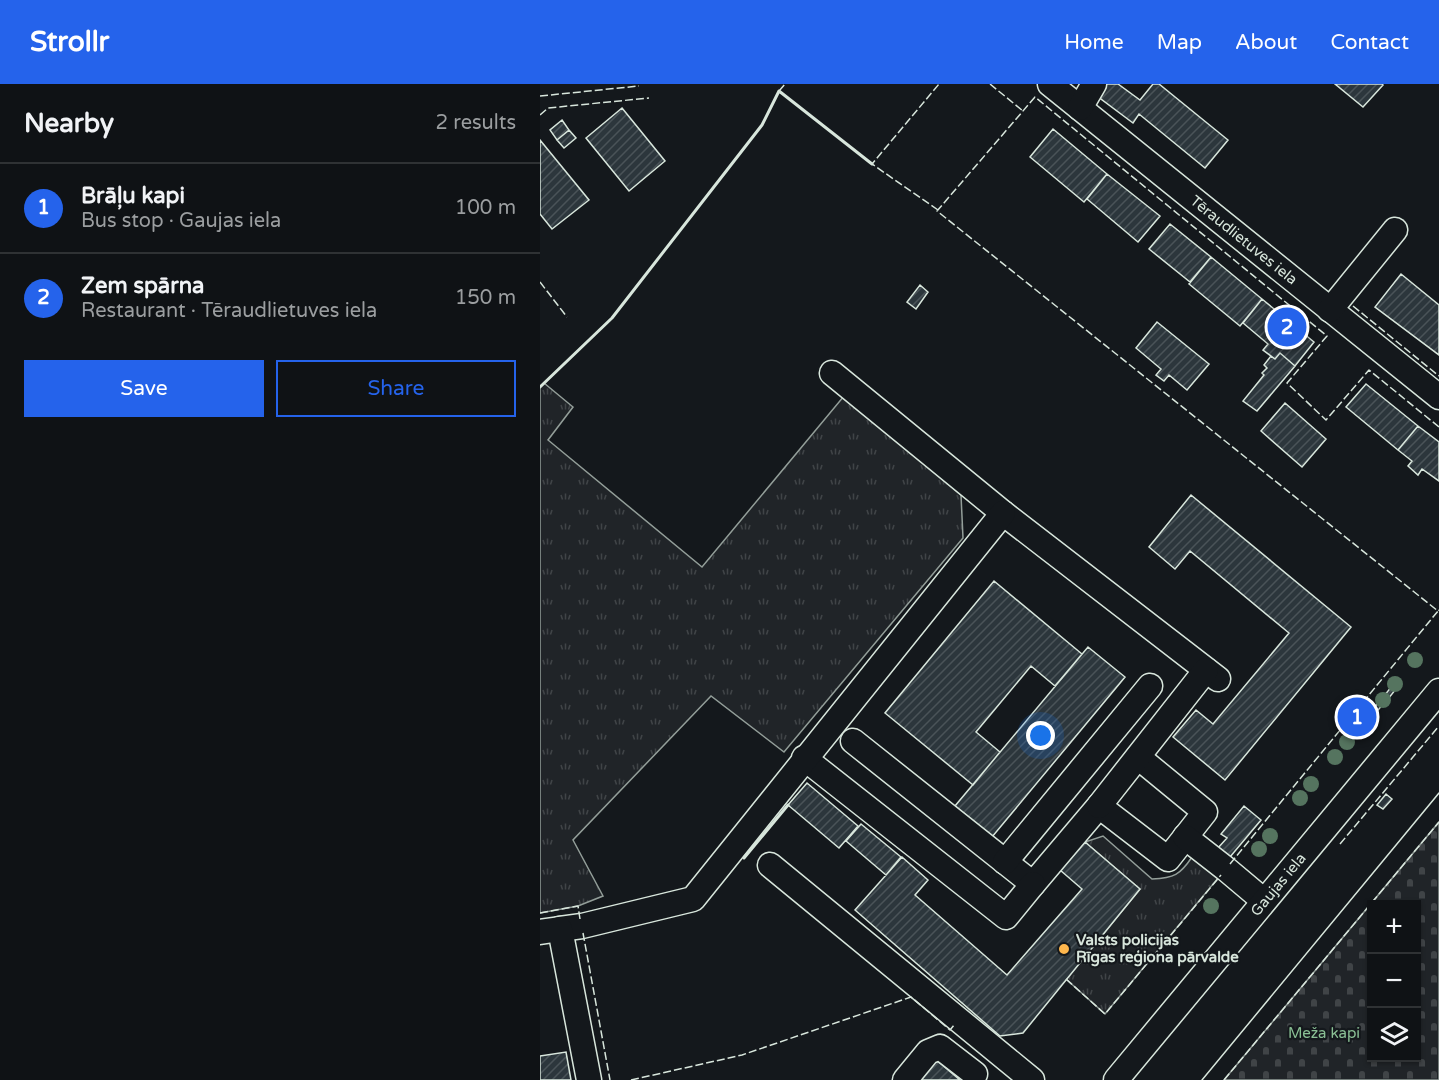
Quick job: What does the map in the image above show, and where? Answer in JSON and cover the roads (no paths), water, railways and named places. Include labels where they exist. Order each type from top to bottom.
[{"type":"street","name":"Tēraudlietuves iela","points":[[1050,84],[1439,397]]},
{"type":"street","points":[[1080,108],[1094,84]]},
{"type":"street","points":[[1330,310],[1395,230]]},
{"type":"street","points":[[804,758],[1006,917],[1138,757],[1212,674],[1003,513],[832,373]]},
{"type":"street","points":[[589,1080],[550,931],[582,926],[693,898],[1003,513]]},
{"type":"street","points":[[1005,861],[1150,686]]},
{"type":"street","name":"Gaujas iela","points":[[1116,1080],[1439,691]]},
{"type":"street","points":[[853,741],[1033,884]]},
{"type":"street","points":[[1099,806],[1168,859],[1205,812],[1138,757]]},
{"type":"street","points":[[1185,837],[1264,902]]},
{"type":"street","points":[[770,865],[1032,1080]]},
{"type":"street","points":[[905,1080],[928,1052],[940,1047],[976,1078]]},
{"type":"tram line","points":[[1202,1080],[1439,793]]},
{"type":"place","name":"Zem spārna","points":[[1287,327]]},
{"type":"place","name":"Brāļu kapi","points":[[1357,717]]},
{"type":"place","name":"Valsts policijas Rīgas reģiona pārvalde","points":[[1064,949]]},
{"type":"park label","name":"Meža kapi","points":[[1324,1033]]}]
